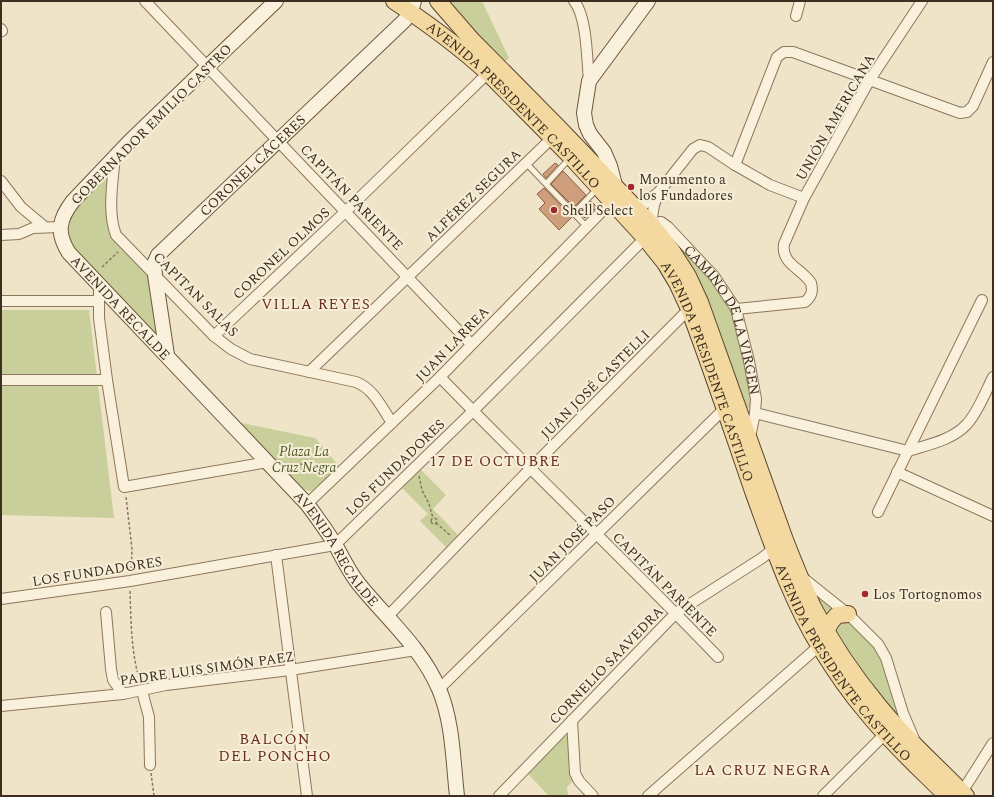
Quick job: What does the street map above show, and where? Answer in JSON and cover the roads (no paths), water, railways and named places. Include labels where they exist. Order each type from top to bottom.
[{"type":"main road","name":"AVENIDA PRESIDENTE CASTILLO","points":[[394,1],[412,6],[488,73],[571,157],[638,209],[689,309],[724,409],[779,545],[799,575],[826,631],[851,670],[879,707],[958,795]]},
{"type":"main road","name":"AVENIDA PRESIDENTE CASTILLO","points":[[438,1],[471,39],[607,186],[612,201],[648,231],[680,264],[688,276],[700,302],[749,439],[790,589],[819,646],[866,713],[885,734],[958,795]]},
{"type":"main road","points":[[826,631],[837,615],[848,614]]},
{"type":"street","name":"CAPITÁN PARIENTE","points":[[145,1],[208,65],[471,344]]},
{"type":"street","name":"GOBERNADOR EMILIO CASTRO","points":[[60,227],[66,209],[115,156],[276,1]]},
{"type":"street","points":[[574,1],[578,5],[583,22],[589,81],[584,113],[586,125],[590,134],[604,152],[610,166],[607,186]]},
{"type":"street","points":[[796,16],[800,1]]},
{"type":"street","name":"UNIÓN AMERICANA","points":[[736,309],[805,302],[808,299],[812,291],[811,282],[785,258],[783,251],[784,244],[804,198],[869,81],[922,1]]},
{"type":"street","points":[[589,81],[647,2]]},
{"type":"street","name":"CORONEL CÁCERES","points":[[167,355],[154,264],[158,255],[404,21],[412,6]]},
{"type":"street","points":[[735,165],[777,57],[784,52],[793,52],[869,81],[956,112],[964,113],[973,106],[993,62]]},
{"type":"street","name":"CORONEL OLMOS","points":[[214,336],[345,212],[488,73]]},
{"type":"street","name":"ALFÉREZ SEGURA","points":[[309,372],[552,138]]},
{"type":"street","points":[[638,209],[659,192],[693,148],[700,145],[708,147],[735,165],[770,185],[804,198]]},
{"type":"street","name":"CAPITAN SALAS","points":[[115,156],[112,224],[116,235],[214,336],[231,349],[250,359],[364,385],[371,391],[392,423]]},
{"type":"street","points":[[1,181],[21,206],[45,227]]},
{"type":"street","points":[[648,231],[654,205],[659,192]]},
{"type":"street","name":"JUAN LARREA","points":[[307,504],[440,377],[612,201]]},
{"type":"street","name":"CAMINO DE LA VIRGEN","points":[[648,231],[661,222],[668,227],[714,276],[736,309],[756,399],[755,413],[749,439]]},
{"type":"street","points":[[1,235],[19,234],[33,228],[60,227]]},
{"type":"street","name":"AVENIDA RECALDE","points":[[60,227],[60,235],[63,245],[69,253],[307,504],[322,523],[346,566],[416,650],[439,689],[445,706],[457,796]]},
{"type":"street","name":"LOS FUNDADORES","points":[[1,599],[130,581],[335,545],[473,411],[648,231]]},
{"type":"street","points":[[99,285],[100,318],[107,380],[124,487],[268,462]]},
{"type":"street","points":[[878,512],[982,300]]},
{"type":"street","points":[[1,301],[99,301]]},
{"type":"street","name":"JUAN JOSÉ CASTELLI","points":[[388,616],[530,469],[689,309]]},
{"type":"street","name":"CAPITÁN PARIENTE","points":[[440,377],[718,657]]},
{"type":"street","points":[[755,413],[908,450],[929,445],[957,432],[967,424],[993,377]]},
{"type":"street","points":[[1,380],[107,380]]},
{"type":"street","name":"JUAN JOSÉ PASO","points":[[439,689],[724,409]]},
{"type":"street","points":[[897,472],[993,516]]},
{"type":"street","name":"CORNELIO SAAVEDRA","points":[[499,796],[676,613],[779,545]]},
{"type":"street","points":[[276,555],[307,796]]},
{"type":"street","points":[[799,575],[848,614],[878,644],[886,658],[903,713],[916,747]]},
{"type":"street","points":[[106,612],[113,680],[123,694]]},
{"type":"street","points":[[648,796],[819,646],[826,631]]},
{"type":"street","name":"PADRE LUIS SIMÓN PAEZ","points":[[1,706],[123,694],[166,685],[290,670],[416,650]]},
{"type":"street","points":[[142,691],[149,717],[150,765]]},
{"type":"street","points":[[572,720],[575,773],[579,781],[592,796]]},
{"type":"street","points":[[823,796],[885,734]]},
{"type":"street","points":[[958,795],[993,743]]},
{"type":"lane","points":[[546,184],[571,157]]},
{"type":"lane","points":[[526,163],[587,227]]},
{"type":"lane","points":[[574,213],[607,186]]},
{"type":"place","name":"Monumento a los Fundadores","points":[[631,187]]},
{"type":"place","name":"Shell Select","points":[[554,210]]},
{"type":"place","name":"Los Tortognomos","points":[[865,594]]},
{"type":"district","name":"VILLA REYES","points":[[316,304]]},
{"type":"district","name":"17 DE OCTUBRE","points":[[495,461]]},
{"type":"district","name":"BALCÓN DEL PONCHO","points":[[275,748]]},
{"type":"district","name":"LA CRUZ NEGRA","points":[[763,770]]},
{"type":"park label","name":"Plaza La Cruz Negra","points":[[304,460]]}]
